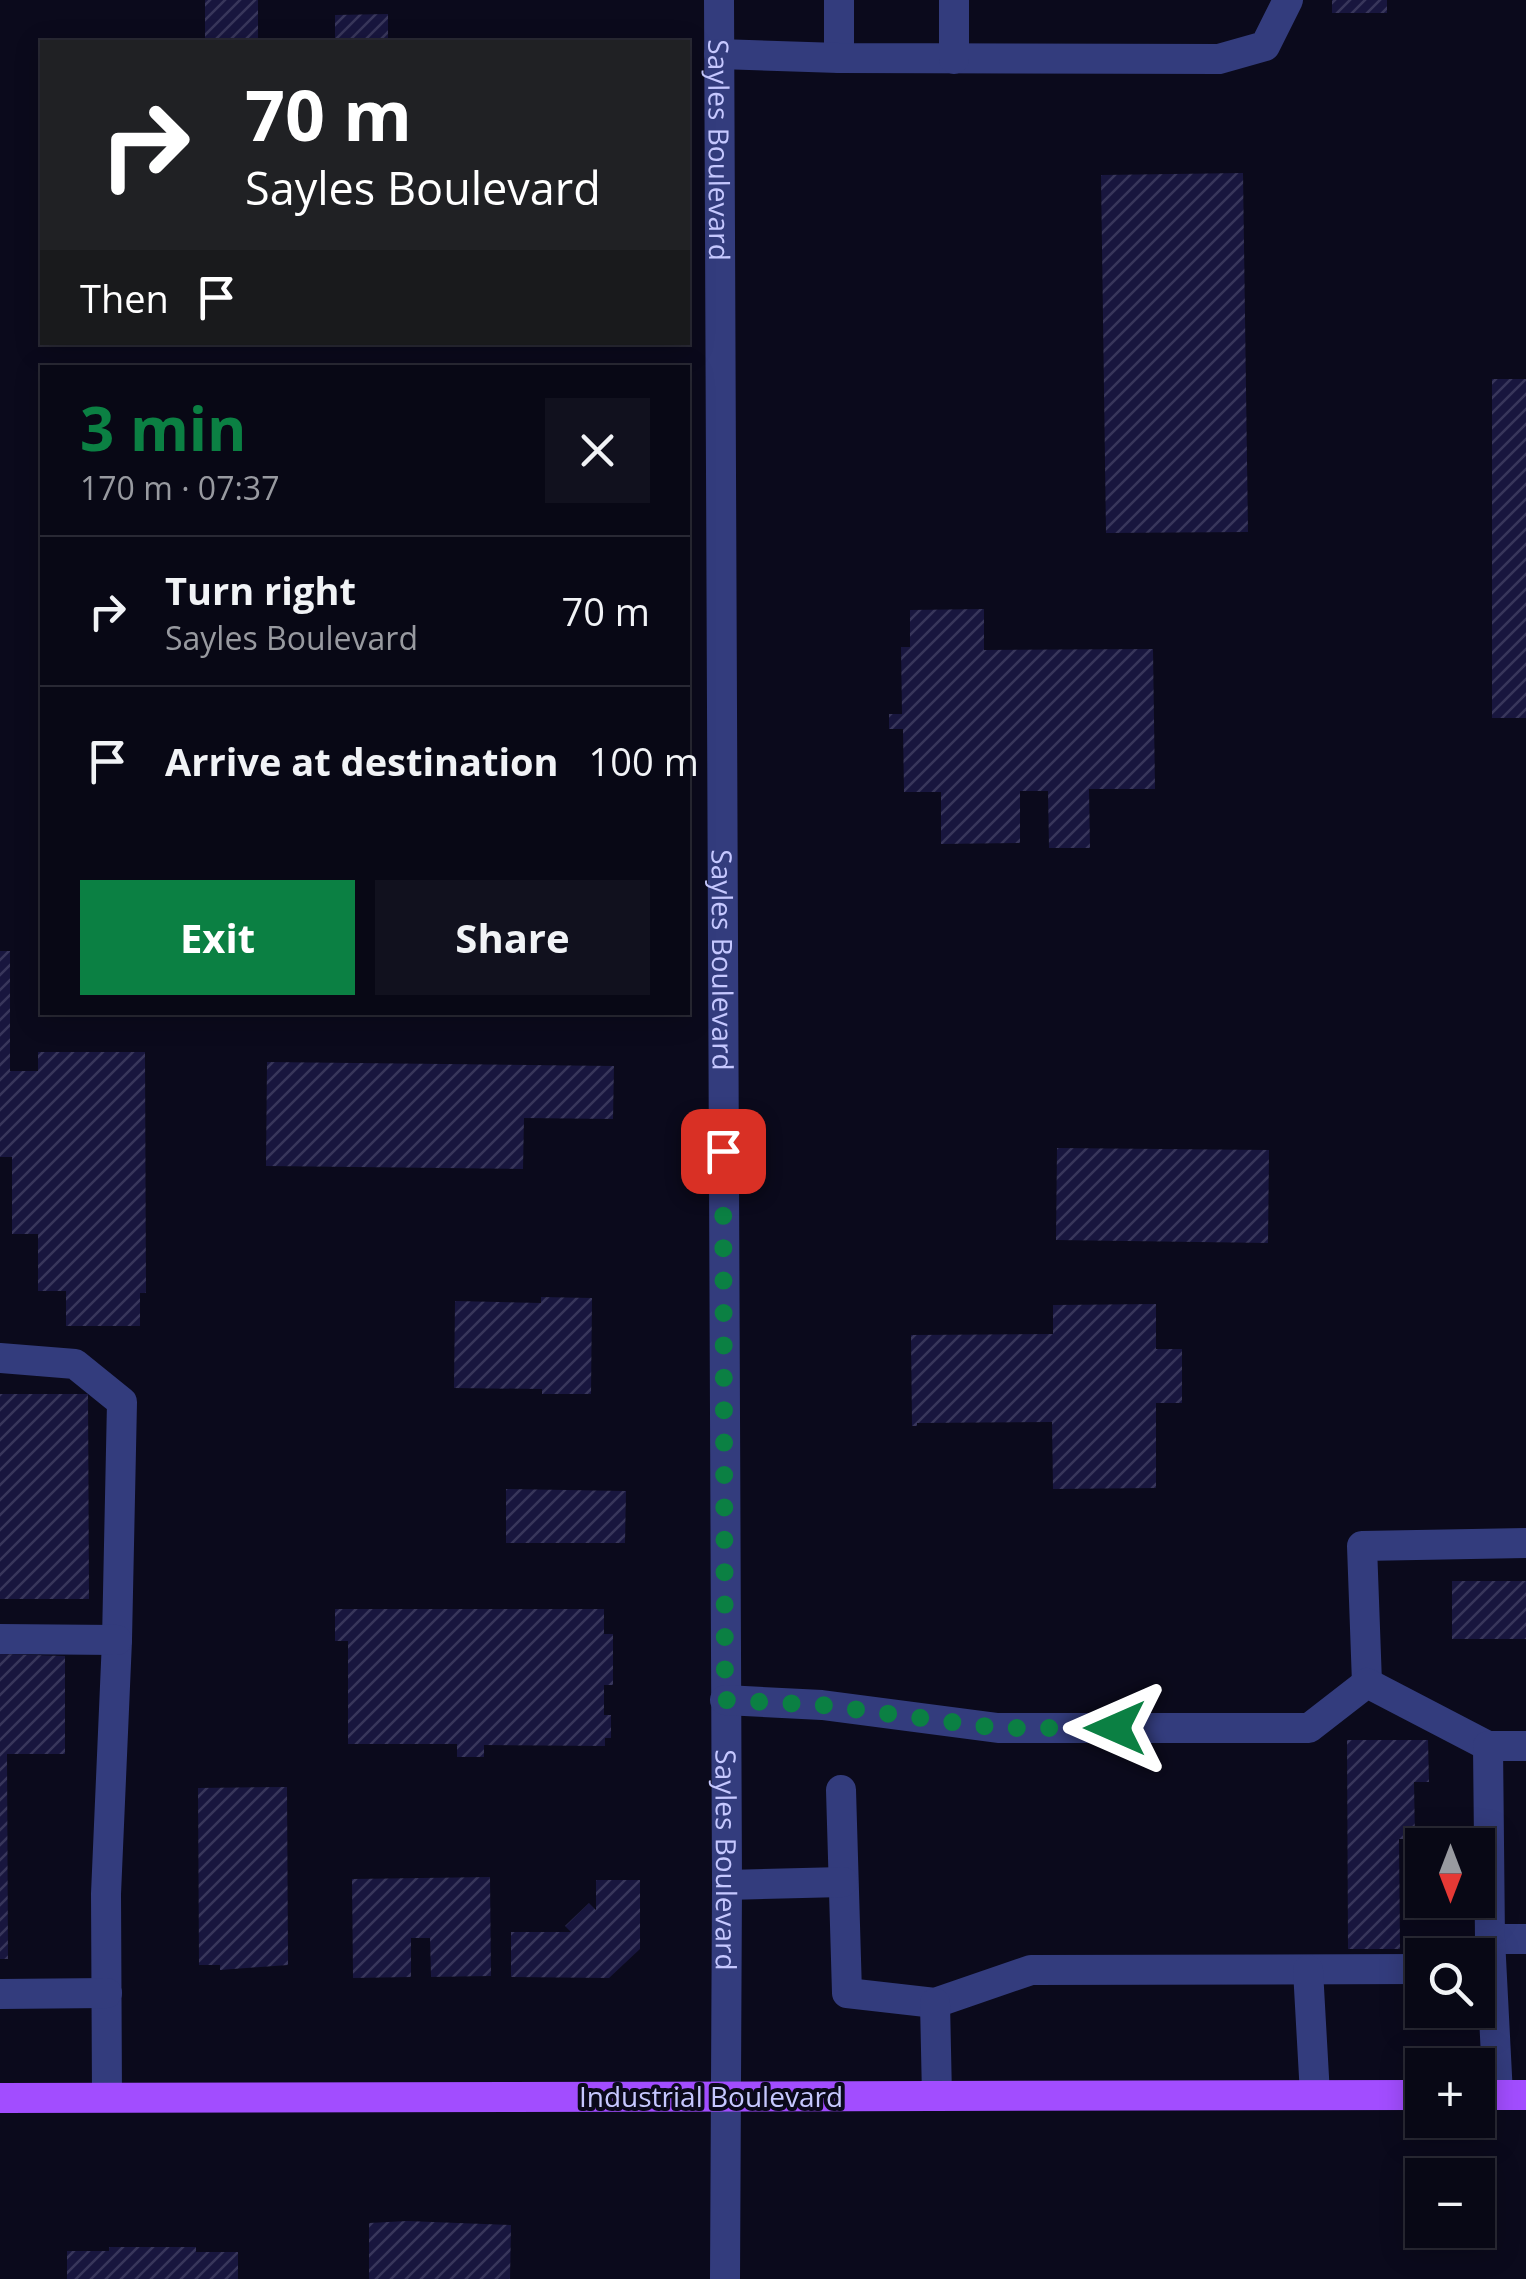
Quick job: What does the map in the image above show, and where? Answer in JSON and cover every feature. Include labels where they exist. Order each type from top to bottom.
[{"type":"main road","name":"Industrial Boulevard","points":[[0,2098],[1405,2095]]},
{"type":"street","name":"Sayles Boulevard","points":[[719,0],[727,1886],[725,2279]]},
{"type":"street","points":[[839,0],[839,58]]},
{"type":"street","points":[[954,0],[954,59]]},
{"type":"street","points":[[719,54],[1219,59],[1266,46],[1288,0]]},
{"type":"street","points":[[0,1358],[75,1364],[122,1402],[118,1640],[106,1894],[107,2097]]},
{"type":"street","points":[[1366,1683],[1362,1546],[1526,1542]]},
{"type":"street","points":[[0,1639],[118,1640]]},
{"type":"street","points":[[725,1700],[822,1705],[998,1728],[1309,1728],[1366,1683]]},
{"type":"street","points":[[1366,1683],[1488,1746],[1526,1746]]},
{"type":"street","points":[[1487,1938],[1488,1746]]},
{"type":"street","points":[[841,1790],[847,1993],[935,2003],[1031,1970],[1405,1968]]},
{"type":"street","points":[[727,1886],[842,1882]]},
{"type":"street","points":[[1495,1954],[1526,1939]]},
{"type":"street","points":[[1308,1970],[1315,2095]]},
{"type":"street","points":[[0,1994],[107,1993]]},
{"type":"street","points":[[935,2003],[937,2096]]},
{"type":"street","points":[[1494,2028],[1500,2095]]},
{"type":"building","points":[[205,0],[258,0],[258,40],[205,40]]},
{"type":"building","points":[[1332,0],[1387,0],[1387,13],[1332,13]]},
{"type":"building","points":[[388,14],[388,40],[335,40],[335,15]]},
{"type":"building","points":[[1243,173],[1248,532],[1106,533],[1101,175]]},
{"type":"building","points":[[1492,379],[1526,379],[1526,718],[1492,718]]},
{"type":"building","points":[[984,609],[984,650],[1153,649],[1155,789],[1089,789],[1090,848],[1049,848],[1048,791],[1020,791],[1020,843],[941,844],[941,792],[904,792],[903,729],[889,729],[889,714],[902,714],[901,647],[910,647],[910,610]]},
{"type":"building","points":[[0,951],[10,951],[10,1071],[38,1071],[38,1052],[145,1052],[146,1293],[140,1293],[140,1326],[66,1326],[66,1291],[38,1291],[38,1234],[12,1234],[12,1157],[0,1157]]},
{"type":"building","points":[[267,1062],[614,1066],[613,1119],[524,1118],[523,1169],[266,1166]]},
{"type":"building","points":[[1057,1148],[1269,1150],[1268,1243],[1056,1240]]},
{"type":"building","points":[[541,1297],[592,1298],[591,1394],[454,1388],[455,1301],[541,1303]]},
{"type":"building","points":[[1156,1304],[1156,1349],[1182,1349],[1182,1403],[1156,1403],[1156,1488],[1053,1489],[1052,1422],[912,1426],[911,1335],[1053,1334],[1053,1305]]},
{"type":"building","points":[[0,1394],[88,1394],[89,1599],[0,1599]]},
{"type":"building","points":[[506,1489],[626,1491],[625,1543],[506,1543]]},
{"type":"building","points":[[1452,1581],[1526,1581],[1526,1639],[1452,1639]]},
{"type":"building","points":[[335,1609],[604,1609],[604,1634],[613,1634],[613,1685],[604,1685],[604,1715],[611,1715],[611,1738],[605,1738],[605,1746],[484,1745],[484,1757],[457,1757],[457,1744],[348,1744],[348,1641],[335,1641]]},
{"type":"building","points":[[0,1654],[65,1656],[65,1754],[7,1754],[8,1959],[0,1959]]},
{"type":"building","points":[[1347,1740],[1428,1740],[1429,1782],[1414,1782],[1415,1828],[1405,1828],[1405,1839],[1399,1839],[1400,1949],[1348,1949]]},
{"type":"building","points":[[287,1787],[288,1965],[220,1970],[220,1965],[199,1965],[198,1788]]},
{"type":"building","points":[[490,1877],[491,1976],[431,1977],[430,1938],[411,1938],[411,1977],[353,1978],[352,1879]]},
{"type":"building","points":[[596,1880],[640,1880],[640,1949],[609,1978],[511,1977],[511,1932],[571,1932],[565,1926],[589,1903],[596,1910]]},
{"type":"building","points":[[369,2223],[511,2225],[510,2279],[369,2279]]},
{"type":"building","points":[[109,2247],[196,2247],[196,2252],[238,2252],[238,2279],[67,2279],[67,2251],[109,2251]]},
{"type":"route","points":[[723,1151],[725,1700],[822,1705],[998,1728],[1115,1728]]}]
